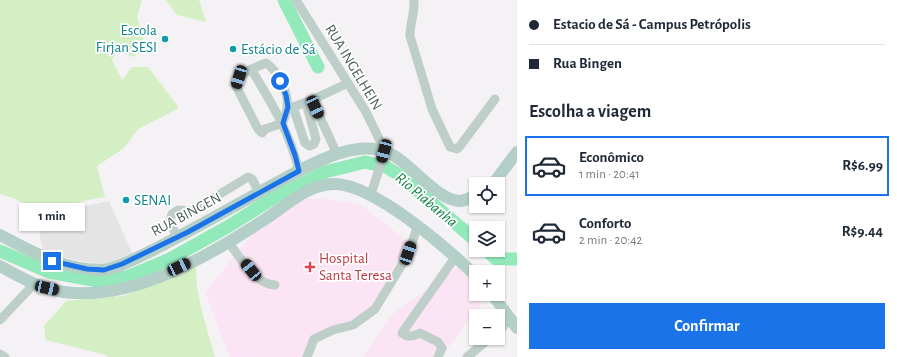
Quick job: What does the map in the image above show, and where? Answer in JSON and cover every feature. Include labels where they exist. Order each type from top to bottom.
[{"type":"main road","name":"RUA BINGEN","points":[[0,235],[43,258],[60,264],[87,269],[104,270],[133,260],[177,238],[299,171],[337,154],[370,148],[384,151]]},
{"type":"main road","points":[[384,151],[402,161],[443,195],[452,200],[466,200],[469,198]]},
{"type":"main road","points":[[498,177],[517,152]]},
{"type":"main road","points":[[0,266],[34,284],[64,292],[90,294],[119,290],[136,285],[179,267],[229,242],[316,186],[338,184],[371,194],[456,256],[469,269]]},
{"type":"main road","points":[[497,301],[517,328]]},
{"type":"street","name":"RUA INGELHEIN","points":[[296,0],[366,112],[384,151]]},
{"type":"street","points":[[414,0],[414,11],[410,23],[410,36],[432,109],[450,147],[457,149],[460,146],[495,99]]},
{"type":"street","points":[[290,107],[283,123],[265,129],[262,133],[258,129],[236,86],[239,77],[266,62],[273,68],[286,95],[305,143],[309,146],[314,144],[316,139],[309,102]]},
{"type":"street","points":[[251,69],[283,123],[295,155],[299,171]]},
{"type":"street","points":[[290,107],[309,102],[348,83]]},
{"type":"street","points":[[309,102],[337,154]]},
{"type":"street","points":[[371,194],[377,180],[384,151]]},
{"type":"street","points":[[177,238],[170,220],[172,214],[178,210],[192,211],[248,178],[252,179],[259,192]]},
{"type":"street","points":[[307,357],[314,339],[333,330],[353,325],[375,309],[408,253],[417,227]]},
{"type":"street","points":[[229,242],[259,280],[268,285],[275,285]]},
{"type":"street","points":[[438,357],[442,348],[438,342],[420,333],[407,337],[402,333],[456,256]]},
{"type":"street","points":[[0,320],[34,284]]},
{"type":"street","points":[[505,324],[510,317]]},
{"type":"street","points":[[467,357],[482,345]]},
{"type":"street","points":[[0,354],[5,357]]},
{"type":"shaded area","name":"Hospital Santa Teresa","points":[[301,199],[327,199],[360,204],[407,241],[373,307],[348,326],[318,336],[305,357],[230,357],[205,293],[254,232]]},
{"type":"shaded area","points":[[109,201],[133,255],[104,265],[43,254],[37,217]]},
{"type":"shaded area","points":[[458,267],[469,279],[469,301],[483,301],[477,309],[469,309],[469,320],[441,357],[363,357],[393,314]]},
{"type":"green space","points":[[0,0],[142,0],[137,16],[145,46],[134,57],[117,51],[112,60],[122,80],[132,67],[148,67],[179,108],[138,129],[124,148],[97,166],[105,197],[87,200],[70,206],[38,211],[13,198],[0,194]]},
{"type":"green space","points":[[166,0],[199,0],[206,22],[177,15]]},
{"type":"green space","points":[[196,266],[199,301],[215,357],[107,357],[106,355],[46,340],[44,326],[66,301],[123,296]]},
{"type":"waterway","points":[[284,0],[318,67]]},
{"type":"waterway","name":"Rio Piabanha","points":[[0,251],[49,272],[98,281],[127,277],[170,259],[229,226],[275,197],[325,172],[365,162],[386,167],[401,176],[469,235]]},
{"type":"waterway","name":"Rio Piabanha","points":[[494,257],[496,259],[517,259]]},
{"type":"place","name":"Escola Firjan SESI","points":[[165,39]]},
{"type":"place","name":"Estácio de Sá","points":[[233,49]]},
{"type":"place","name":"SENAI","points":[[126,200]]},
{"type":"place","name":"Hospital Santa Teresa","points":[[310,267]]},
{"type":"route","points":[[52,261],[87,269],[104,270],[133,260],[188,232],[299,171],[295,155],[283,123],[288,107],[286,95],[280,81]]}]
